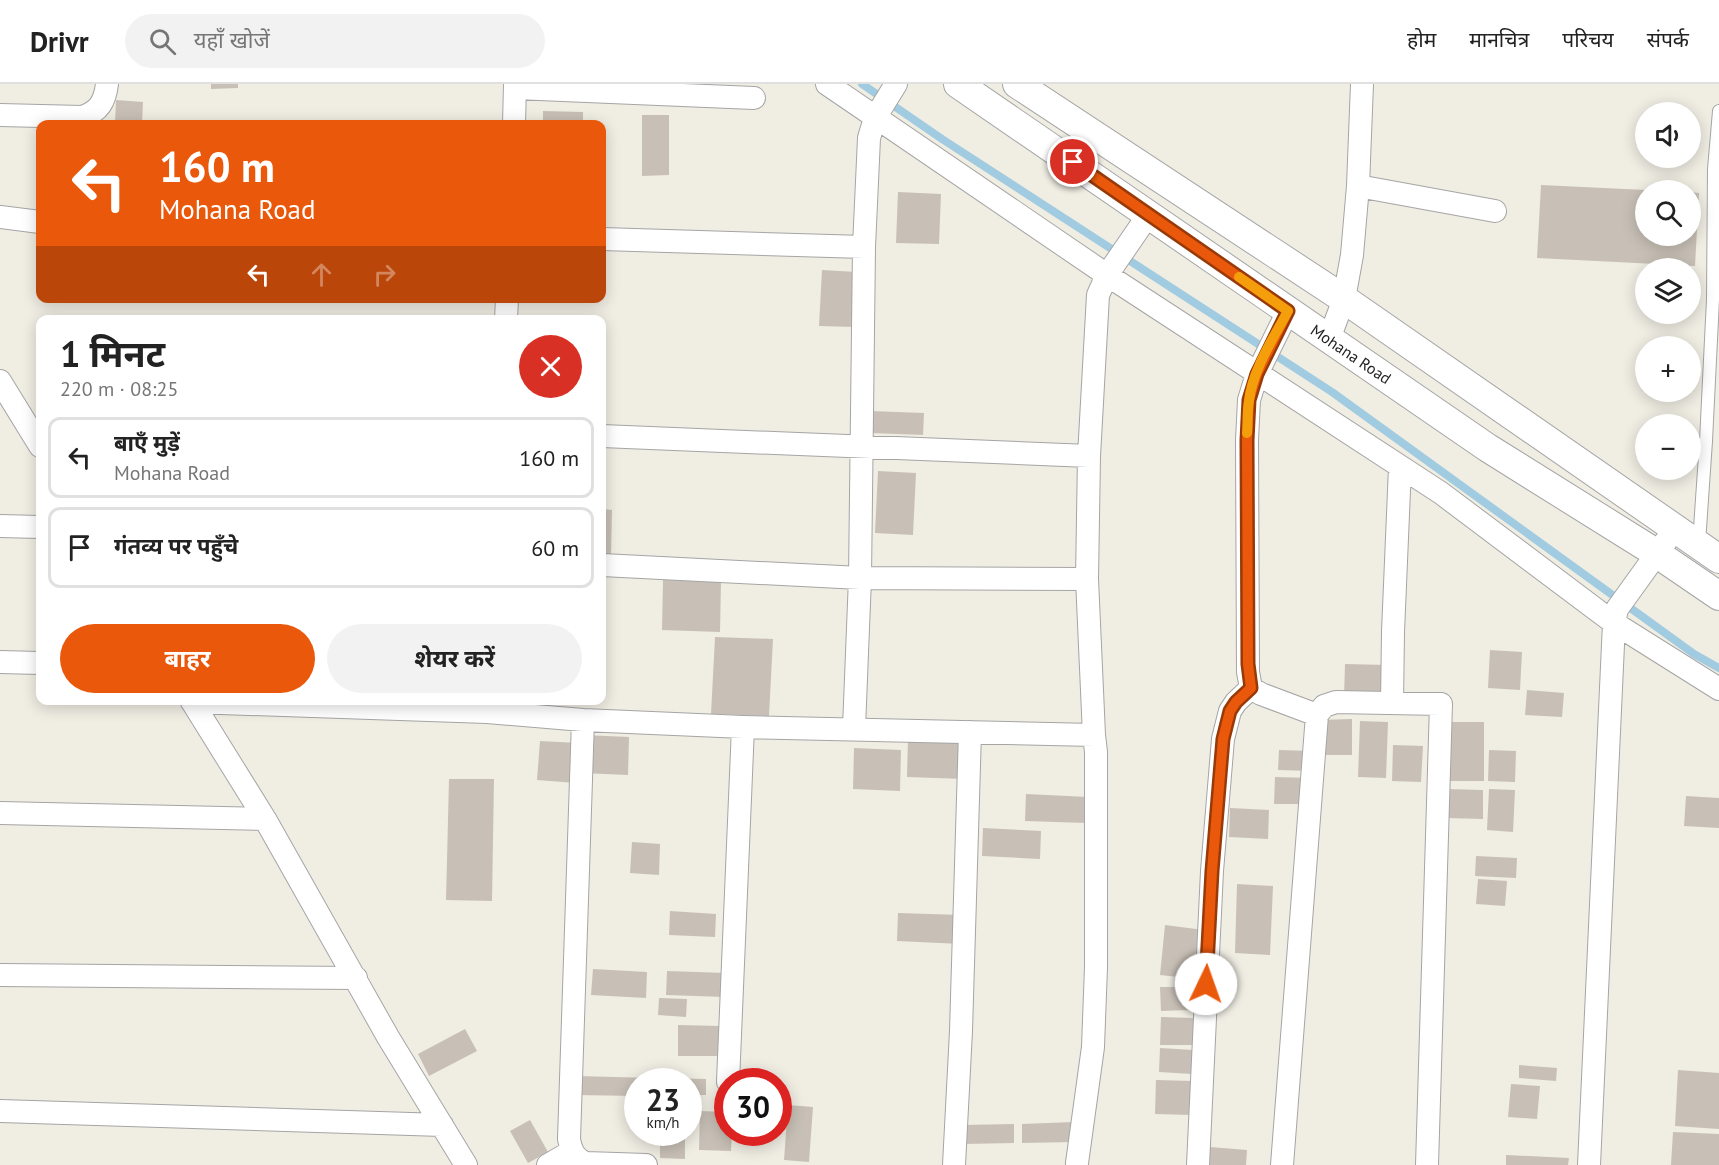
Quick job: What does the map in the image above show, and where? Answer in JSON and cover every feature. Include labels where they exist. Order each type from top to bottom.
[{"type":"street","points":[[0,115],[82,117],[99,109],[107,84]]},
{"type":"street","points":[[827,84],[1116,263],[1258,370],[1441,493],[1719,689]]},
{"type":"street","name":"Mohana Road","points":[[958,84],[1488,448],[1656,553],[1695,554]]},
{"type":"street","name":"Mohana Road","points":[[1017,84],[1344,299],[1695,554],[1719,596]]},
{"type":"street","points":[[1329,339],[1344,299],[1352,255],[1358,186],[1362,84]]},
{"type":"street","points":[[514,120],[515,86],[754,98]]},
{"type":"street","points":[[854,728],[860,578],[864,247],[869,138],[877,114],[894,87]]},
{"type":"street","points":[[1358,186],[1495,211]]},
{"type":"street","points":[[1081,1164],[1093,1047],[1096,967],[1096,752],[1092,722],[1087,579],[1089,456],[1098,295],[1116,263],[1149,214]]},
{"type":"street","points":[[0,218],[36,222]]},
{"type":"street","points":[[606,239],[864,247]]},
{"type":"street","points":[[1251,688],[1248,664],[1247,440],[1249,400],[1258,370],[1288,311]]},
{"type":"street","points":[[2,386],[36,440]]},
{"type":"street","points":[[606,436],[1089,456]]},
{"type":"street","points":[[1392,703],[1400,467]]},
{"type":"street","points":[[0,526],[36,527]]},
{"type":"street","points":[[1589,1165],[1616,616],[1656,553],[1695,554]]},
{"type":"street","points":[[606,565],[860,578],[1087,579]]},
{"type":"street","points":[[0,662],[36,663]]},
{"type":"street","points":[[1251,688],[1317,715]]},
{"type":"street","points":[[1198,1165],[1212,871],[1223,739],[1230,711],[1251,688]]},
{"type":"street","points":[[1282,1165],[1317,715],[1324,706],[1336,702],[1441,704],[1427,1165]]},
{"type":"street","points":[[194,705],[265,819],[388,1037],[466,1165]]},
{"type":"street","points":[[428,705],[487,706],[583,720],[743,727],[1094,735]]},
{"type":"street","points":[[583,720],[569,1139],[572,1151],[579,1160],[586,1163],[646,1165]]},
{"type":"street","points":[[729,1068],[743,727]]},
{"type":"street","points":[[954,1165],[962,1019],[970,732]]},
{"type":"street","points":[[0,813],[265,819]]},
{"type":"street","points":[[0,975],[356,978]]},
{"type":"street","points":[[0,1111],[442,1125]]},
{"type":"street","points":[[548,1165],[572,1151]]},
{"type":"lane","points":[[1695,554],[1707,429],[1713,299],[1714,169],[1719,111]]},
{"type":"building","points":[[211,84],[238,84],[238,88],[211,89]]},
{"type":"building","points":[[116,100],[143,102],[142,120],[115,120]]},
{"type":"building","points":[[543,111],[583,112],[583,120],[543,120]]},
{"type":"building","points":[[642,115],[669,115],[669,175],[642,176]]},
{"type":"building","points":[[1541,185],[1635,189],[1635,246],[1696,246],[1695,258],[1635,258],[1635,263],[1537,258]]},
{"type":"building","points":[[898,192],[941,194],[939,244],[896,243]]},
{"type":"building","points":[[822,270],[857,272],[854,327],[819,326]]},
{"type":"building","points":[[870,411],[924,413],[923,435],[870,433]]},
{"type":"building","points":[[878,471],[916,473],[913,535],[875,533]]},
{"type":"building","points":[[606,509],[612,510],[611,556],[606,556]]},
{"type":"building","points":[[663,580],[721,581],[720,632],[662,630]]},
{"type":"building","points":[[715,637],[773,639],[769,716],[711,714]]},
{"type":"building","points":[[1490,650],[1522,652],[1520,690],[1488,688]]},
{"type":"building","points":[[1345,664],[1387,665],[1386,698],[1344,697]]},
{"type":"building","points":[[1527,690],[1564,693],[1562,717],[1525,715]]},
{"type":"building","points":[[1352,719],[1352,755],[1319,755],[1318,720]]},
{"type":"building","points":[[1360,721],[1388,722],[1386,778],[1358,777]]},
{"type":"building","points":[[1448,722],[1484,722],[1484,781],[1449,781]]},
{"type":"building","points":[[583,735],[629,737],[628,775],[581,773]]},
{"type":"building","points":[[908,739],[966,741],[964,779],[907,777]]},
{"type":"building","points":[[540,741],[579,743],[576,783],[537,780]]},
{"type":"building","points":[[1393,745],[1423,746],[1421,782],[1392,781]]},
{"type":"building","points":[[854,748],[901,750],[900,791],[853,789]]},
{"type":"building","points":[[1279,750],[1312,751],[1312,771],[1278,770]]},
{"type":"building","points":[[1489,750],[1516,751],[1515,782],[1488,781]]},
{"type":"building","points":[[1275,777],[1310,778],[1309,804],[1274,804]]},
{"type":"building","points":[[449,779],[494,779],[492,901],[446,900]]},
{"type":"building","points":[[1446,789],[1483,790],[1483,819],[1446,818]]},
{"type":"building","points":[[1489,789],[1515,790],[1513,832],[1487,830]]},
{"type":"building","points":[[1026,794],[1088,797],[1087,823],[1025,821]]},
{"type":"building","points":[[1686,796],[1719,798],[1719,828],[1684,826]]},
{"type":"building","points":[[1230,808],[1269,810],[1268,839],[1229,837]]},
{"type":"building","points":[[983,828],[1041,831],[1040,859],[982,856]]},
{"type":"building","points":[[632,842],[660,844],[659,875],[630,873]]},
{"type":"building","points":[[1476,856],[1517,858],[1516,878],[1475,876]]},
{"type":"building","points":[[1478,879],[1507,881],[1505,906],[1476,904]]},
{"type":"building","points":[[1237,884],[1273,886],[1270,955],[1235,953]]},
{"type":"building","points":[[670,911],[716,914],[715,937],[669,935]]},
{"type":"building","points":[[898,913],[962,915],[961,944],[897,941]]},
{"type":"building","points":[[1165,925],[1204,930],[1198,979],[1160,975]]},
{"type":"building","points":[[593,969],[647,972],[646,998],[591,995]]},
{"type":"building","points":[[667,971],[726,973],[726,997],[666,995]]},
{"type":"building","points":[[1160,987],[1188,987],[1189,1010],[1161,1011]]},
{"type":"building","points":[[659,998],[687,999],[686,1017],[658,1015]]},
{"type":"building","points":[[1161,1017],[1194,1018],[1194,1045],[1160,1045]]},
{"type":"building","points":[[678,1025],[720,1026],[720,1056],[678,1056]]},
{"type":"building","points":[[465,1029],[477,1051],[429,1076],[418,1054]]},
{"type":"building","points":[[1160,1048],[1193,1050],[1192,1074],[1159,1072]]},
{"type":"building","points":[[1519,1065],[1557,1068],[1556,1081],[1519,1078]]},
{"type":"building","points":[[1678,1070],[1719,1073],[1719,1129],[1675,1126]]},
{"type":"building","points":[[577,1076],[624,1077],[624,1096],[577,1095]]},
{"type":"building","points":[[702,1079],[706,1079],[706,1095],[702,1095]]},
{"type":"building","points":[[1156,1080],[1192,1081],[1191,1115],[1155,1114]]},
{"type":"building","points":[[1511,1084],[1540,1086],[1537,1119],[1508,1117]]},
{"type":"building","points":[[792,1105],[813,1107],[809,1162],[784,1160],[785,1146],[792,1146]]},
{"type":"building","points":[[702,1111],[714,1112],[714,1146],[731,1146],[731,1151],[699,1150],[699,1146],[702,1146]]},
{"type":"building","points":[[530,1120],[548,1152],[528,1163],[510,1131]]},
{"type":"building","points":[[1074,1122],[1075,1142],[1022,1143],[1022,1124]]},
{"type":"building","points":[[1014,1124],[1014,1143],[963,1144],[962,1125]]},
{"type":"building","points":[[1673,1132],[1719,1134],[1719,1165],[1671,1165]]},
{"type":"building","points":[[660,1146],[685,1146],[685,1159],[660,1158]]},
{"type":"building","points":[[1210,1147],[1247,1150],[1246,1165],[1208,1165]]},
{"type":"building","points":[[1506,1155],[1569,1158],[1568,1165],[1506,1165]]},
{"type":"waterway","points":[[862,84],[942,139],[1332,392],[1694,654],[1719,668]]},
{"type":"slow traffic","points":[[1239,277],[1288,311],[1252,385],[1247,433]]},
{"type":"route","points":[[1073,162],[1288,311],[1252,385],[1249,400],[1247,440],[1248,672],[1251,688],[1230,711],[1223,739],[1212,871],[1206,984]]}]
